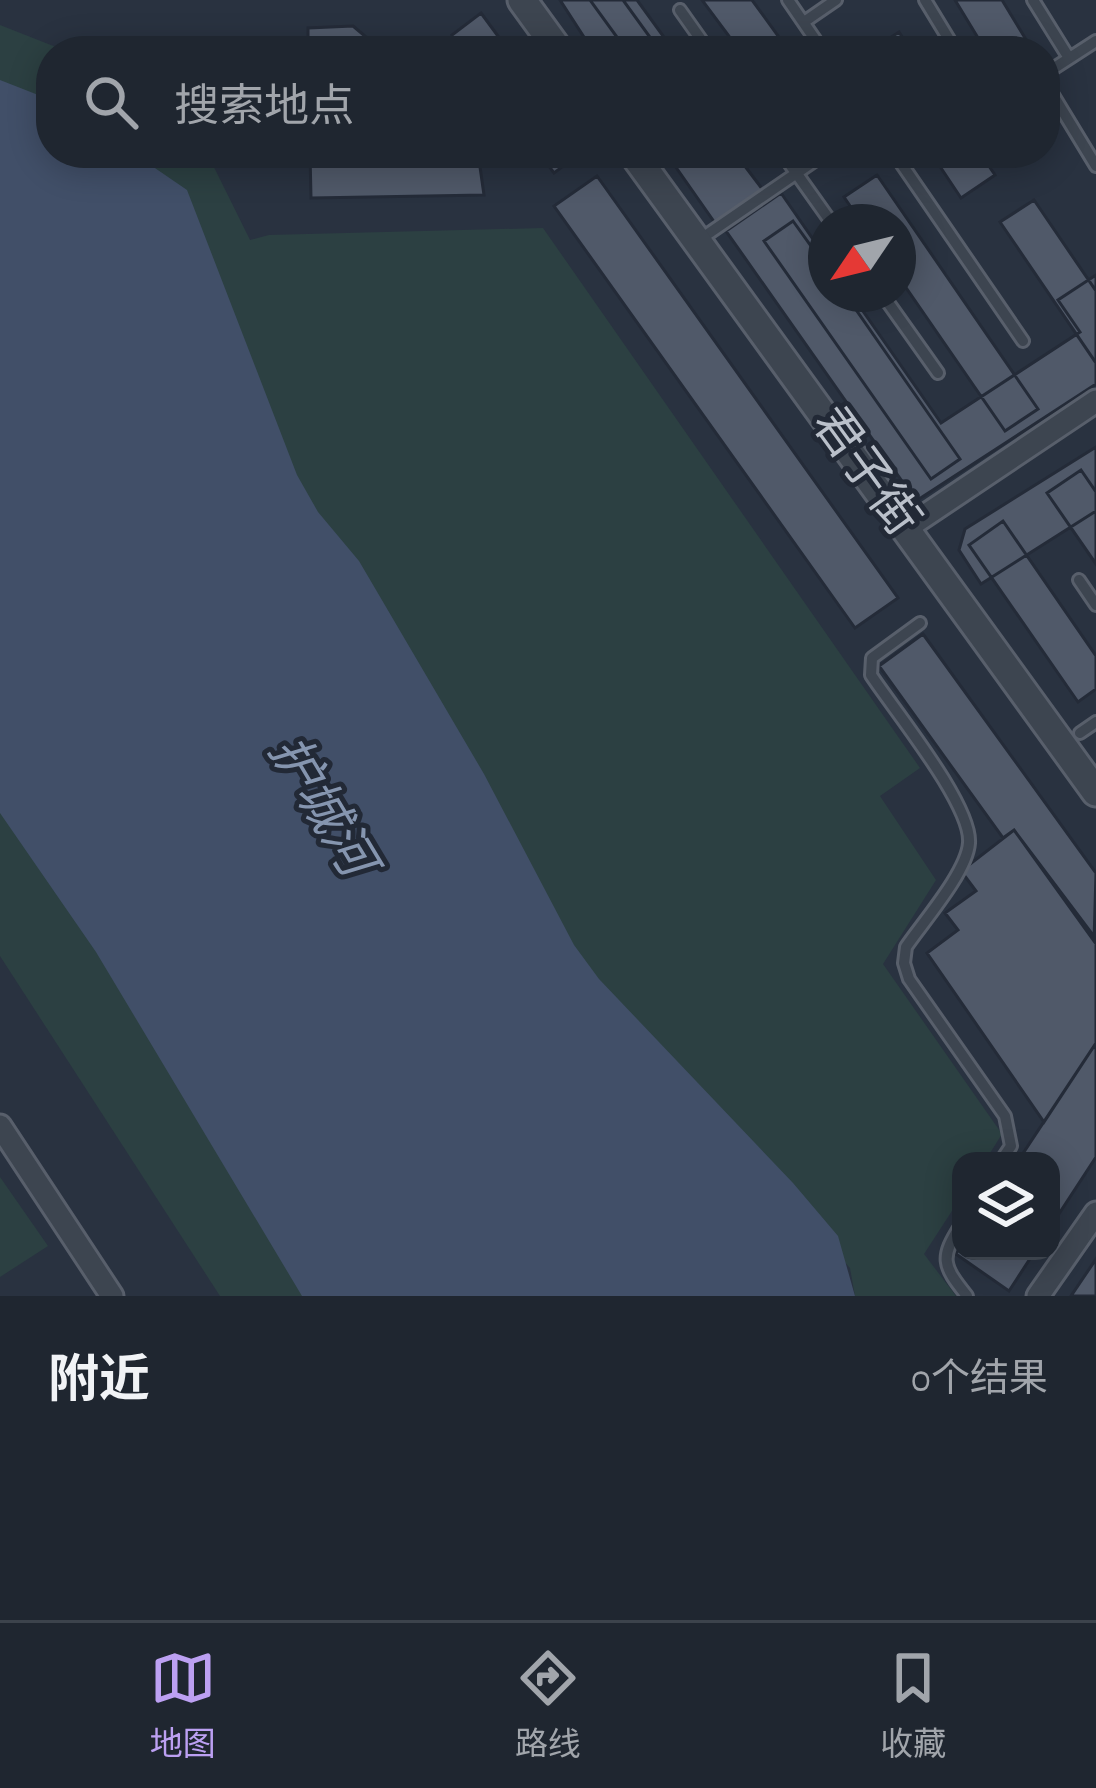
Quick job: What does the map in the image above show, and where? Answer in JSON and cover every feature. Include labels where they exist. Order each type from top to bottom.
[{"type":"street","points":[[522,0],[548,36]]},
{"type":"street","name":"君子街","points":[[644,168],[1096,792]]},
{"type":"street","points":[[905,529],[1096,401]]},
{"type":"street","points":[[0,1126],[112,1296]]},
{"type":"street","points":[[1038,1296],[1096,1213]]},
{"type":"lane","points":[[788,0],[814,36]]},
{"type":"lane","points":[[804,22],[836,0]]},
{"type":"lane","points":[[925,0],[947,36]]},
{"type":"lane","points":[[1033,0],[1055,36]]},
{"type":"lane","points":[[680,10],[698,36]]},
{"type":"lane","points":[[1060,66],[1096,40]]},
{"type":"lane","points":[[1060,44],[1069,58]]},
{"type":"lane","points":[[1060,104],[1096,166]]},
{"type":"lane","points":[[792,168],[817,204]]},
{"type":"lane","points":[[705,236],[804,168]]},
{"type":"lane","points":[[904,168],[1023,341]]},
{"type":"lane","points":[[895,312],[938,373]]},
{"type":"lane","points":[[1078,580],[1096,605]]},
{"type":"lane","points":[[920,623],[872,658],[871,675],[964,811],[969,843],[962,865],[906,947],[904,963],[909,979],[1005,1116],[1011,1146],[1007,1152]]},
{"type":"lane","points":[[1080,733],[1096,722]]},
{"type":"lane","points":[[952,1239],[945,1262],[967,1296]]},
{"type":"green space","points":[[0,25],[36,39],[36,109],[0,91]]},
{"type":"green space","points":[[121,168],[214,168],[250,240],[269,235],[543,228],[920,768],[880,796],[936,880],[883,964],[1002,1134],[991,1152],[952,1152],[952,1211],[924,1254],[956,1296],[855,1296],[850,1268],[587,980],[376,625]]},
{"type":"green space","points":[[0,804],[104,953],[310,1296],[220,1296],[0,956]]},
{"type":"green space","points":[[0,1177],[48,1246],[0,1277]]},
{"type":"water","name":"护城河","points":[[0,80],[36,94],[36,168],[155,168],[187,190],[297,475],[318,512],[359,561],[484,774],[574,945],[599,979],[838,1236],[855,1296],[302,1296],[96,952],[0,813]]},
{"type":"building","points":[[560,0],[623,0],[649,36],[583,36]]},
{"type":"building","points":[[590,0],[637,0],[663,36],[616,36]]},
{"type":"building","points":[[702,0],[752,0],[778,36],[729,36]]},
{"type":"building","points":[[955,0],[1002,0],[1024,36],[977,36]]},
{"type":"building","points":[[481,13],[498,36],[453,36]]},
{"type":"building","points":[[353,26],[365,36],[308,36],[308,28]]},
{"type":"building","points":[[310,168],[480,168],[484,195],[311,198]]},
{"type":"building","points":[[676,168],[746,168],[763,190],[715,223]]},
{"type":"building","points":[[941,168],[990,168],[995,175],[961,198]]},
{"type":"building","points":[[877,175],[897,204],[849,204],[844,197]]},
{"type":"building","points":[[597,176],[898,598],[855,628],[554,206]]},
{"type":"building","points":[[781,193],[808,232],[808,312],[864,312],[941,423],[1080,332],[1058,300],[1096,275],[1096,384],[916,501],[726,231]]},
{"type":"building","points":[[1034,200],[1096,291],[1096,363],[1000,222]]},
{"type":"building","points":[[793,221],[808,242],[808,304],[764,241]]},
{"type":"building","points":[[916,232],[1038,409],[1005,431],[916,302]]},
{"type":"building","points":[[814,312],[858,312],[960,459],[931,479]]},
{"type":"building","points":[[1096,447],[1096,511],[981,584],[959,550],[965,529]]},
{"type":"building","points":[[1081,470],[1096,492],[1096,564],[1047,493]]},
{"type":"building","points":[[1003,521],[1096,656],[1096,689],[1078,702],[969,545]]},
{"type":"building","points":[[923,634],[1096,873],[1094,941],[1014,830],[1003,838],[879,666]]},
{"type":"building","points":[[1014,830],[1096,939],[1096,1043],[1044,1122],[927,953],[958,930],[945,913],[976,891],[961,871]]},
{"type":"building","points":[[1096,1043],[1096,1157],[1060,1212],[1060,1152],[1024,1152]]},
{"type":"building","points":[[1096,1259],[1096,1296],[1071,1296]]},
{"type":"building","points":[[965,1260],[1029,1260],[1009,1291]]}]
